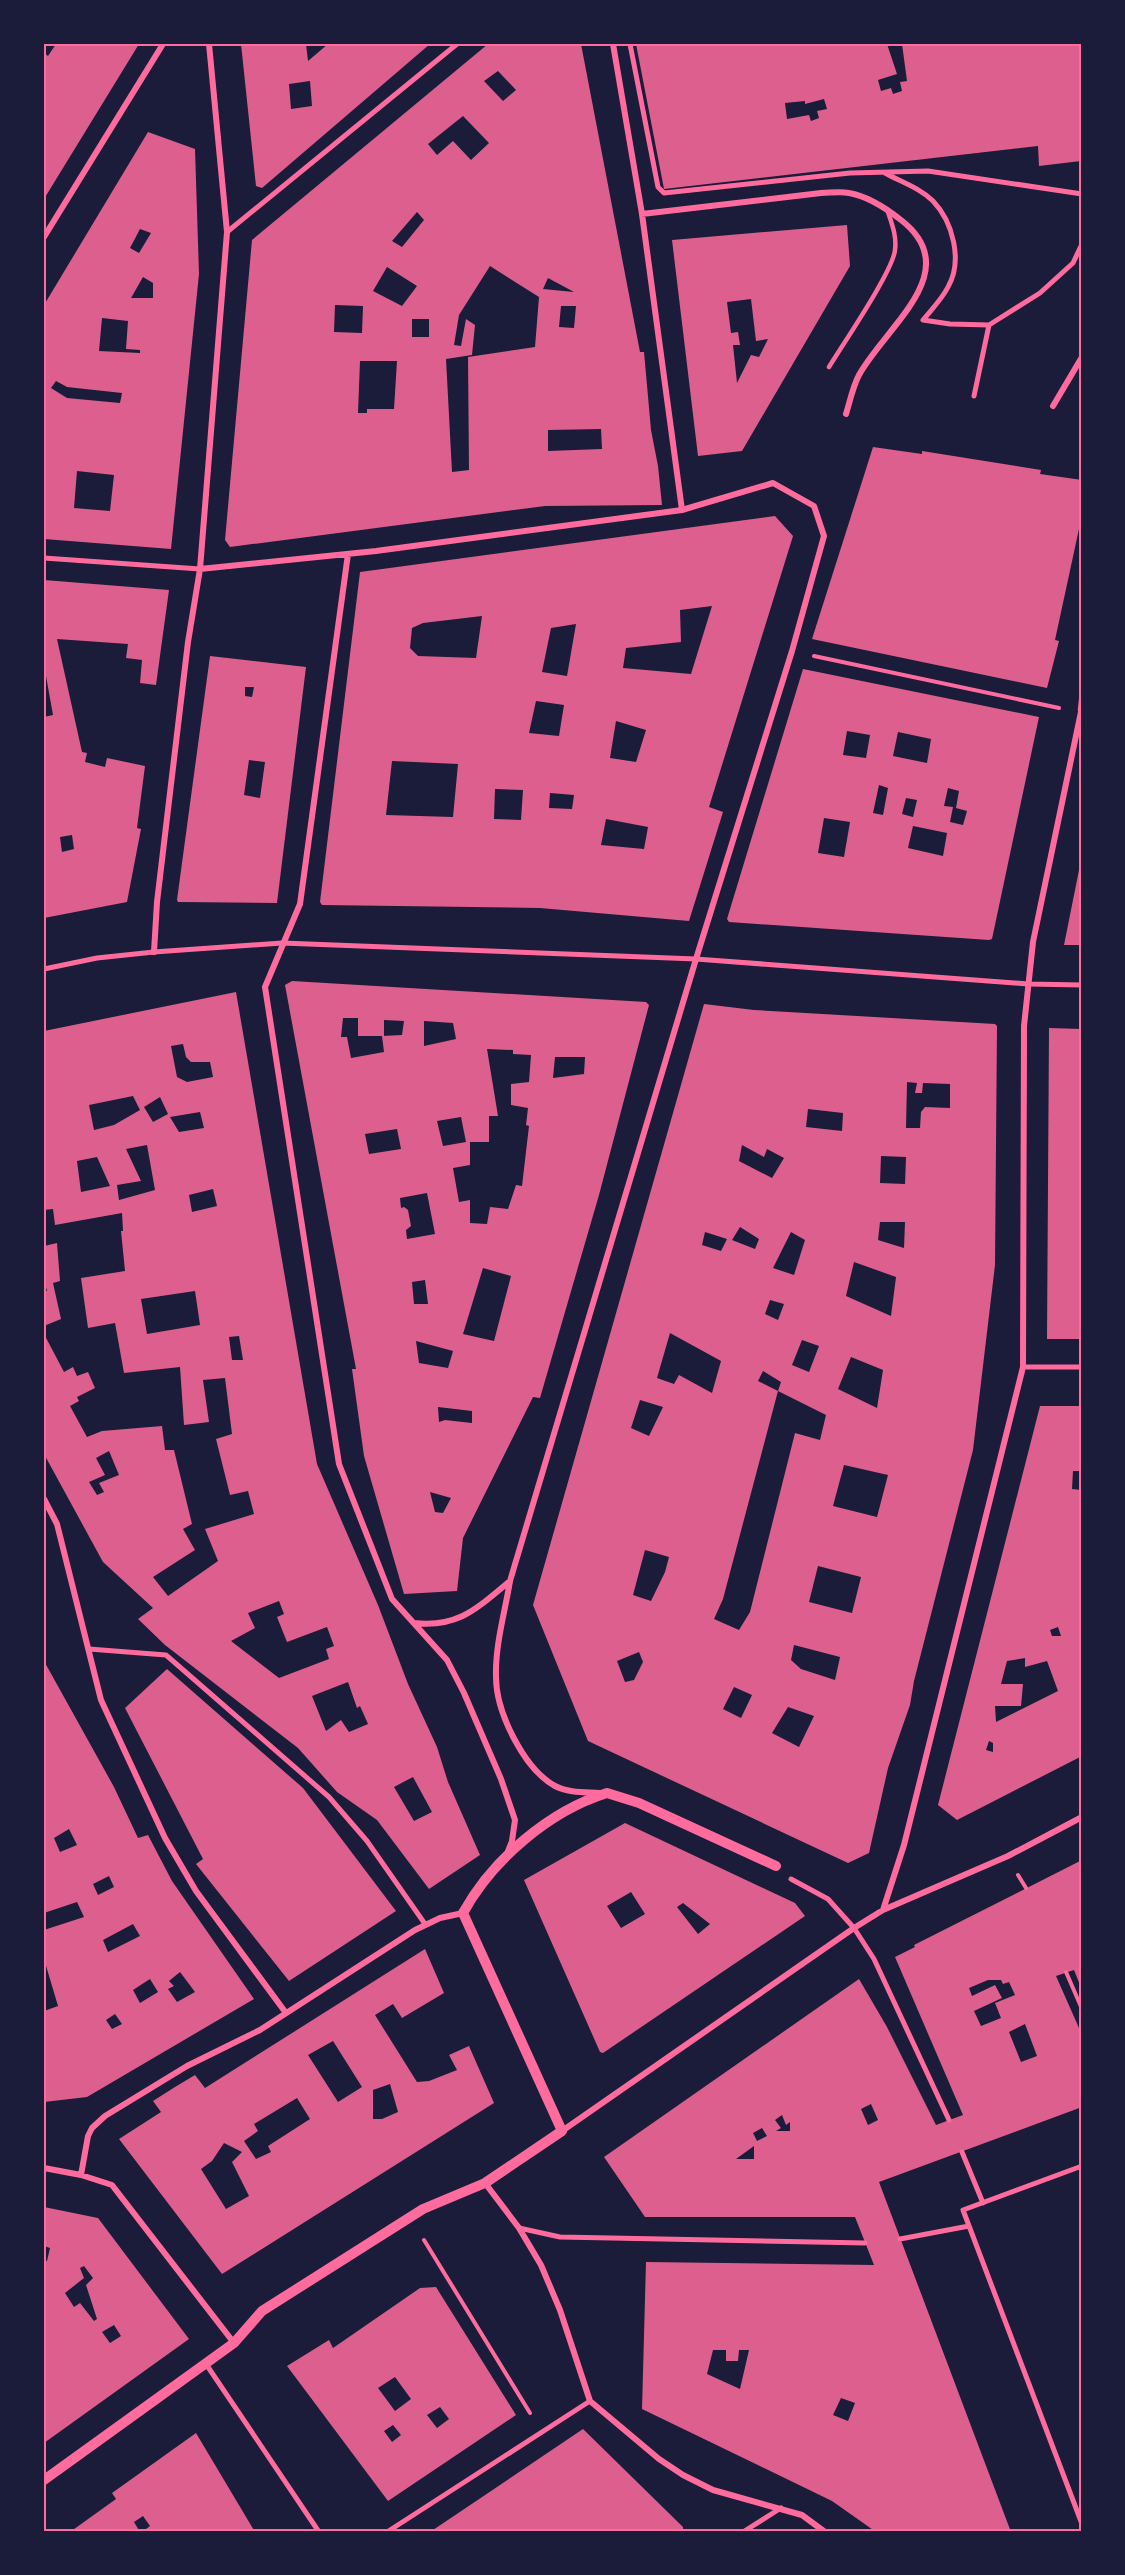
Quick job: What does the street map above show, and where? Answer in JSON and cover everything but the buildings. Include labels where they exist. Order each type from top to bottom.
[{"type":"street","points":[[44,237],[163,44]]},
{"type":"street","points":[[154,952],[157,902],[188,642],[200,569],[227,232],[209,44]]},
{"type":"street","points":[[227,232],[457,44]]},
{"type":"street","points":[[613,44],[642,214],[682,510]]},
{"type":"street","points":[[630,44],[658,187],[664,193],[850,172],[928,171],[1082,194]]},
{"type":"street","points":[[883,172],[920,190],[933,201],[952,232],[955,252],[950,285],[923,320],[950,324],[988,325],[1040,293],[1073,263],[1082,244]]},
{"type":"street","points":[[642,214],[821,193],[849,193],[887,209],[916,235],[928,258],[924,281],[859,375],[846,414]]},
{"type":"street","points":[[974,396],[988,325]]},
{"type":"street","points":[[1053,406],[1082,357]]},
{"type":"street","points":[[44,558],[200,569],[348,554],[682,510],[773,483],[814,506],[824,536],[792,651],[696,959],[510,1581],[496,1667],[496,1685],[500,1702],[520,1750],[530,1765],[557,1787],[607,1794],[639,1803],[776,1866]]},
{"type":"street","points":[[348,554],[300,904],[282,942],[265,987],[339,1464],[392,1599],[452,1667],[501,1779],[515,1820],[512,1841],[504,1860]]},
{"type":"street","points":[[883,1910],[904,1845],[1023,1367],[1024,1026],[1033,942],[1081,710]]},
{"type":"street","points":[[44,969],[97,958],[282,942],[696,959],[1028,984],[1082,985]]},
{"type":"street","points":[[1023,1367],[1082,1367]]},
{"type":"street","points":[[44,1499],[57,1524],[101,1700],[172,1853],[196,1891],[286,2013]]},
{"type":"street","points":[[413,1623],[435,1625],[460,1618],[510,1581]]},
{"type":"street","points":[[89,1649],[166,1655],[329,1797],[367,1841],[426,1924]]},
{"type":"street","points":[[81,2175],[88,2136],[97,2122],[187,2066],[260,2030],[426,1924],[463,1913],[476,1892],[504,1860],[549,1823],[576,1806],[607,1794]]},
{"type":"street","points":[[44,2480],[234,2343],[262,2311],[423,2209],[485,2183],[854,1928],[883,1910],[1008,1856],[1082,1817]]},
{"type":"street","points":[[790,1879],[828,1899],[854,1928],[874,1959],[949,2120]]},
{"type":"street","points":[[463,1913],[562,2131]]},
{"type":"street","points":[[962,2152],[983,2203]]},
{"type":"street","points":[[1082,2166],[963,2210],[1082,2524]]},
{"type":"street","points":[[44,2168],[81,2175],[112,2185],[234,2343]]},
{"type":"street","points":[[485,2183],[519,2228],[541,2265],[560,2310],[590,2400],[659,2459],[683,2475],[713,2490],[802,2515],[825,2532]]},
{"type":"street","points":[[900,2238],[969,2226]]},
{"type":"street","points":[[519,2228],[560,2237],[865,2243]]},
{"type":"street","points":[[205,2363],[319,2532]]},
{"type":"street","points":[[387,2532],[590,2400]]},
{"type":"street","points":[[743,2532],[781,2508]]},
{"type":"lane","points":[[829,367],[896,252],[895,236],[887,209]]},
{"type":"lane","points":[[1081,710],[1082,691]]},
{"type":"path","points":[[792,651],[1081,710]]},
{"type":"path","points":[[1066,1972],[1082,2009]]},
{"type":"path","points":[[410,2218],[541,2432]]}]
